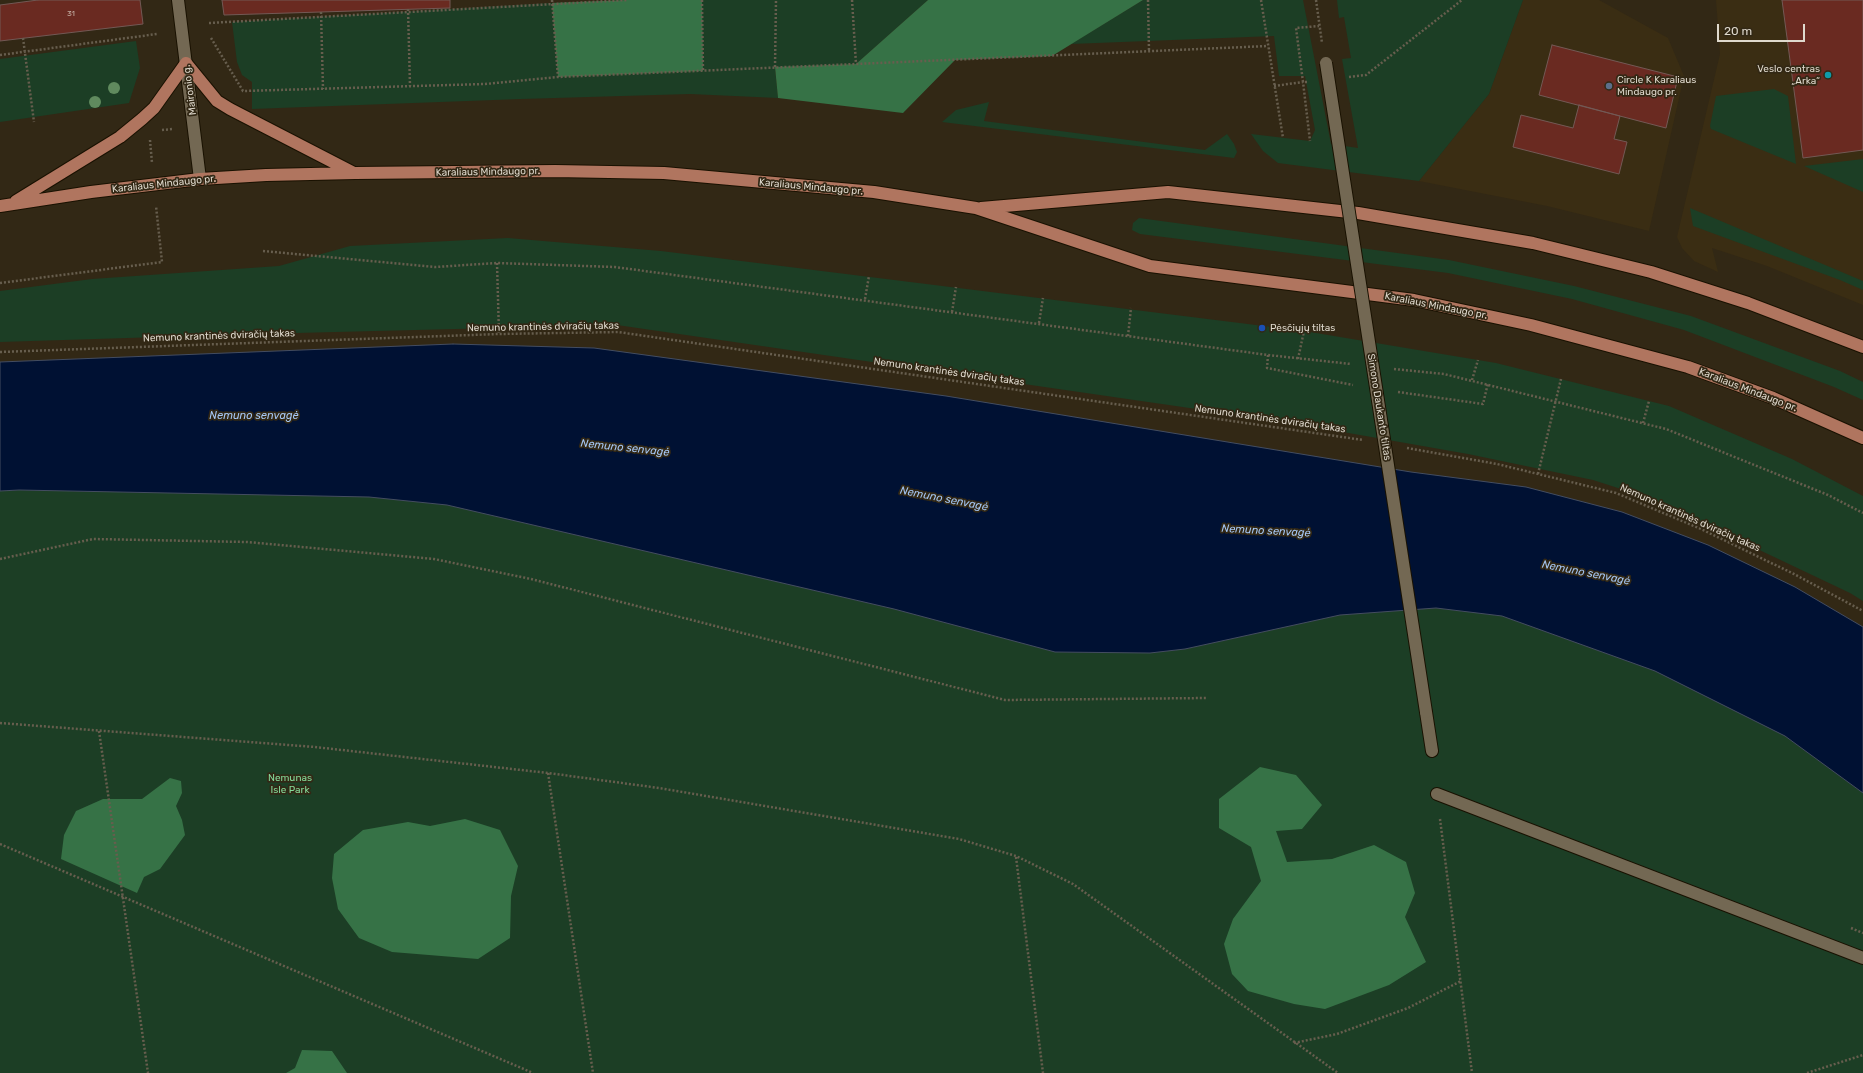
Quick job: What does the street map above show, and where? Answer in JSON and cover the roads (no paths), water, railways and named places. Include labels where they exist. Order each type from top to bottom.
[{"type":"main road","points":[[12,204],[120,137],[154,108],[186,63],[217,101],[355,173]]},
{"type":"main road","name":"Karaliaus Mindaugo pr.","points":[[0,206],[91,192],[200,179],[266,175],[355,173],[555,171],[664,174],[874,192],[976,208],[1150,266],[1414,300],[1539,327],[1688,367],[1772,398],[1863,438]]},
{"type":"main road","name":"Karaliaus Mindaugo pr.","points":[[976,208],[1168,192],[1358,213],[1533,244],[1650,272],[1748,303],[1863,347]]},
{"type":"street","name":"Maironio g.","points":[[178,0],[200,179]]},
{"type":"street","name":"Simono Daukanto tiltas","points":[[1326,63],[1432,751]]},
{"type":"street","points":[[1437,794],[1863,958]]},
{"type":"water","name":"Nemuno senvagė","points":[[453,344],[594,348],[946,396],[1411,472],[1526,487],[1622,512],[1708,545],[1795,587],[1863,627],[1863,793],[1785,736],[1655,671],[1502,616],[1436,608],[1340,615],[1185,649],[1150,653],[1055,652],[894,609],[447,505],[369,497],[19,490],[0,491],[0,362]]},
{"type":"place","name":"Veslo centras „Arka“","points":[[1828,75]]},
{"type":"place","name":"Circle K Karaliaus Mindaugo pr.","points":[[1609,86]]},
{"type":"place","name":"Pėsčiųjų tiltas","points":[[1262,328]]},
{"type":"park label","name":"Nemunas Isle Park","points":[[290,784]]}]
